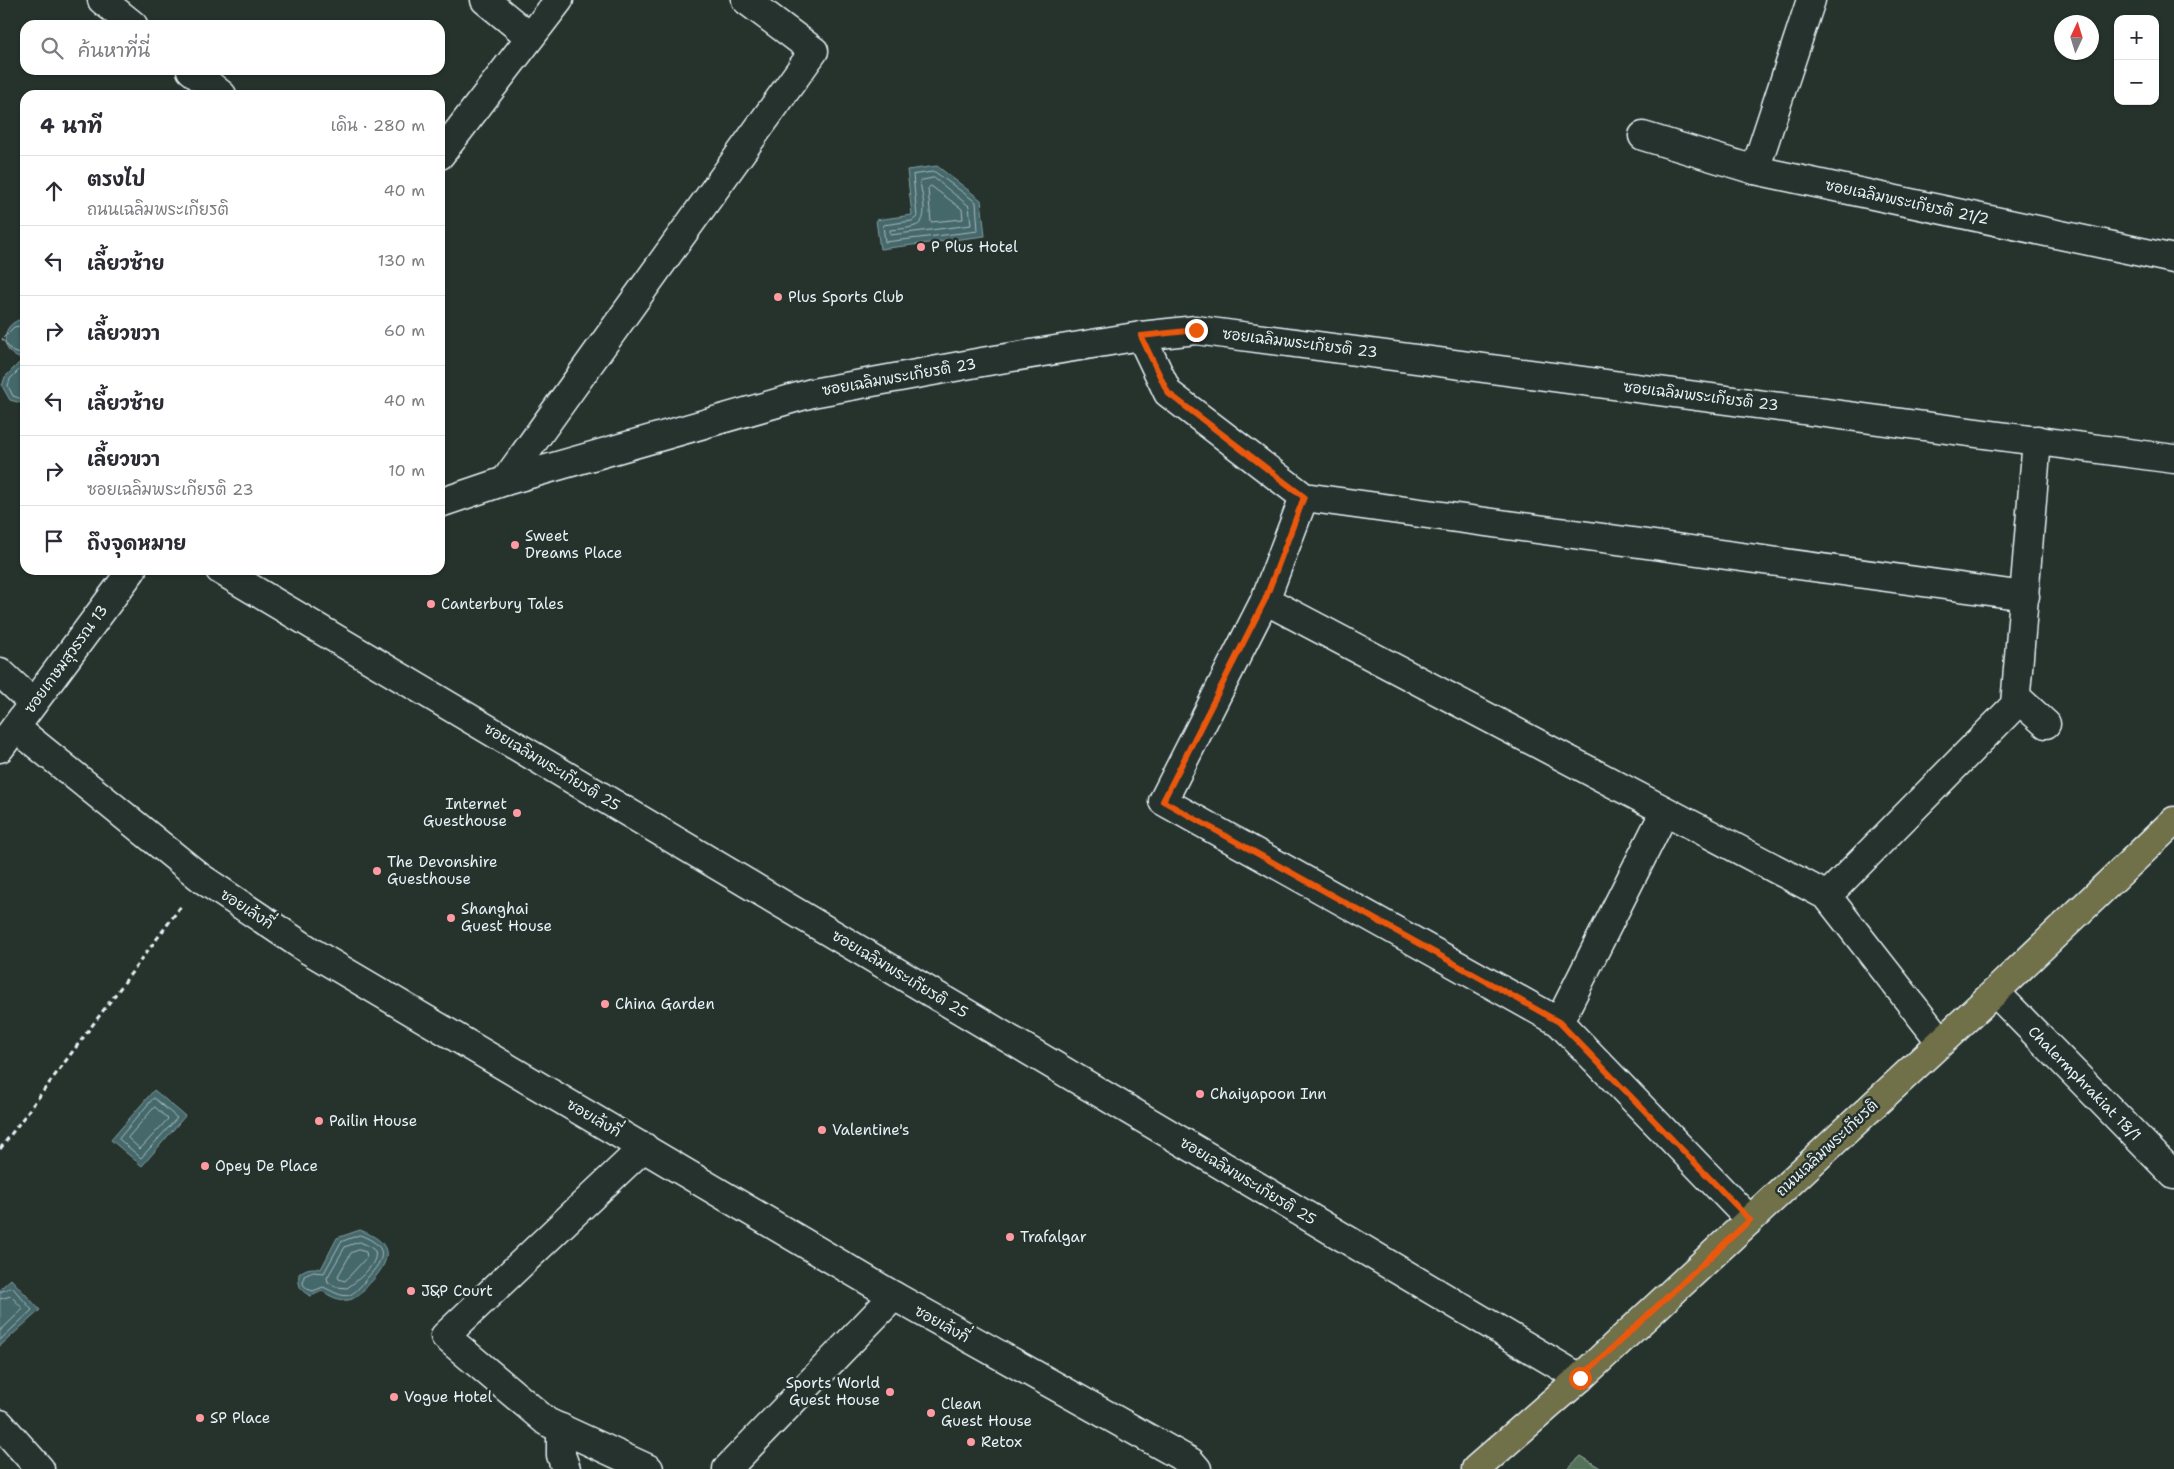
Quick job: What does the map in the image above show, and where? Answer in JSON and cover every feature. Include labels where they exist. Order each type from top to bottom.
[{"type":"main road","name":"ถนนเฉลิมพระเกียรติ","points":[[1476,1469],[1580,1378],[1995,992],[2174,821]]},
{"type":"street","points":[[102,0],[127,20]]},
{"type":"street","points":[[485,0],[530,37]]},
{"type":"street","points":[[445,148],[559,0]]},
{"type":"street","points":[[505,481],[814,51],[746,0]]},
{"type":"street","points":[[1755,170],[1811,0]]},
{"type":"street","points":[[196,75],[216,90]]},
{"type":"street","name":"ซอยเฉลิมพระเกียรติ 21/2","points":[[1643,136],[1755,170],[2174,259]]},
{"type":"street","name":"ซอยเฉลิมพระเกียรติ 23","points":[[445,501],[505,481],[812,393],[1141,336],[1196,330],[2037,440],[2174,460]]},
{"type":"street","points":[[1141,336],[1168,393],[1304,497],[2025,596]]},
{"type":"street","points":[[1827,896],[2015,704],[2037,440]]},
{"type":"street","points":[[1304,497],[1265,600],[1163,801],[1559,1022],[1750,1220]]},
{"type":"street","name":"ซอยเกษมสุวรรณ 13","points":[[8,738],[128,575]]},
{"type":"street","name":"ซอยเฉลิมพระเกียรติ 25","points":[[236,575],[1580,1378]]},
{"type":"street","points":[[1265,600],[1827,896],[1941,1042]]},
{"type":"street","points":[[0,672],[33,703]]},
{"type":"street","points":[[2016,697],[2046,724]]},
{"type":"street","name":"ซอยเล้งกี่","points":[[8,738],[201,878],[310,951],[894,1296],[1191,1462],[1197,1469]]},
{"type":"street","points":[[1559,1022],[1666,810]]},
{"type":"street","name":"Chalermphrakiat 18/1","points":[[1995,992],[2174,1175]]},
{"type":"street","points":[[644,1147],[445,1336],[547,1422],[649,1469]]},
{"type":"street","points":[[728,1469],[894,1296]]},
{"type":"street","points":[[0,1424],[40,1469]]},
{"type":"street","points":[[561,1428],[561,1454],[566,1469]]},
{"type":"path","points":[[0,1149],[201,878]]},
{"type":"green space","points":[[1581,1456],[1602,1469],[1567,1469]]},
{"type":"water","points":[[937,166],[981,200],[985,236],[880,249],[876,220],[912,215],[907,170]]},
{"type":"water","points":[[20,320],[20,358],[10,352],[5,340],[8,328]]},
{"type":"water","points":[[20,362],[20,403],[10,400],[2,386],[5,377]]},
{"type":"water","points":[[154,1090],[185,1116],[142,1166],[111,1140]]},
{"type":"water","points":[[360,1230],[378,1240],[386,1251],[384,1264],[372,1281],[357,1296],[348,1300],[336,1298],[322,1291],[311,1296],[304,1292],[299,1285],[299,1274],[309,1268],[321,1269],[337,1238]]},
{"type":"water","points":[[11,1279],[40,1310],[0,1346],[0,1289]]},
{"type":"place","name":"P Plus Hotel","points":[[921,247]]},
{"type":"place","name":"Plus Sports Club","points":[[778,297]]},
{"type":"place","name":"Sweet Dreams Place","points":[[515,545]]},
{"type":"place","name":"Canterbury Tales","points":[[431,604]]},
{"type":"place","name":"Internet Guesthouse","points":[[517,813]]},
{"type":"place","name":"The Devonshire Guesthouse","points":[[377,871]]},
{"type":"place","name":"Shanghai Guest House","points":[[451,918]]},
{"type":"place","name":"China Garden","points":[[605,1004]]},
{"type":"place","name":"Chaiyapoon Inn","points":[[1200,1094]]},
{"type":"place","name":"Pailin House","points":[[319,1121]]},
{"type":"place","name":"Valentine's","points":[[822,1130]]},
{"type":"place","name":"Opey De Place","points":[[205,1166]]},
{"type":"place","name":"Trafalgar","points":[[1010,1237]]},
{"type":"place","name":"J&P Court","points":[[411,1291]]},
{"type":"place","name":"Sports World Guest House","points":[[890,1392]]},
{"type":"place","name":"Vogue Hotel","points":[[394,1397]]},
{"type":"place","name":"Clean Guest House","points":[[931,1413]]},
{"type":"place","name":"SP Place","points":[[200,1418]]},
{"type":"place","name":"Retox","points":[[971,1442]]},
{"type":"route","points":[[1196,330],[1141,336],[1168,393],[1304,497],[1265,600],[1163,801],[1559,1022],[1750,1220],[1580,1378]]}]
